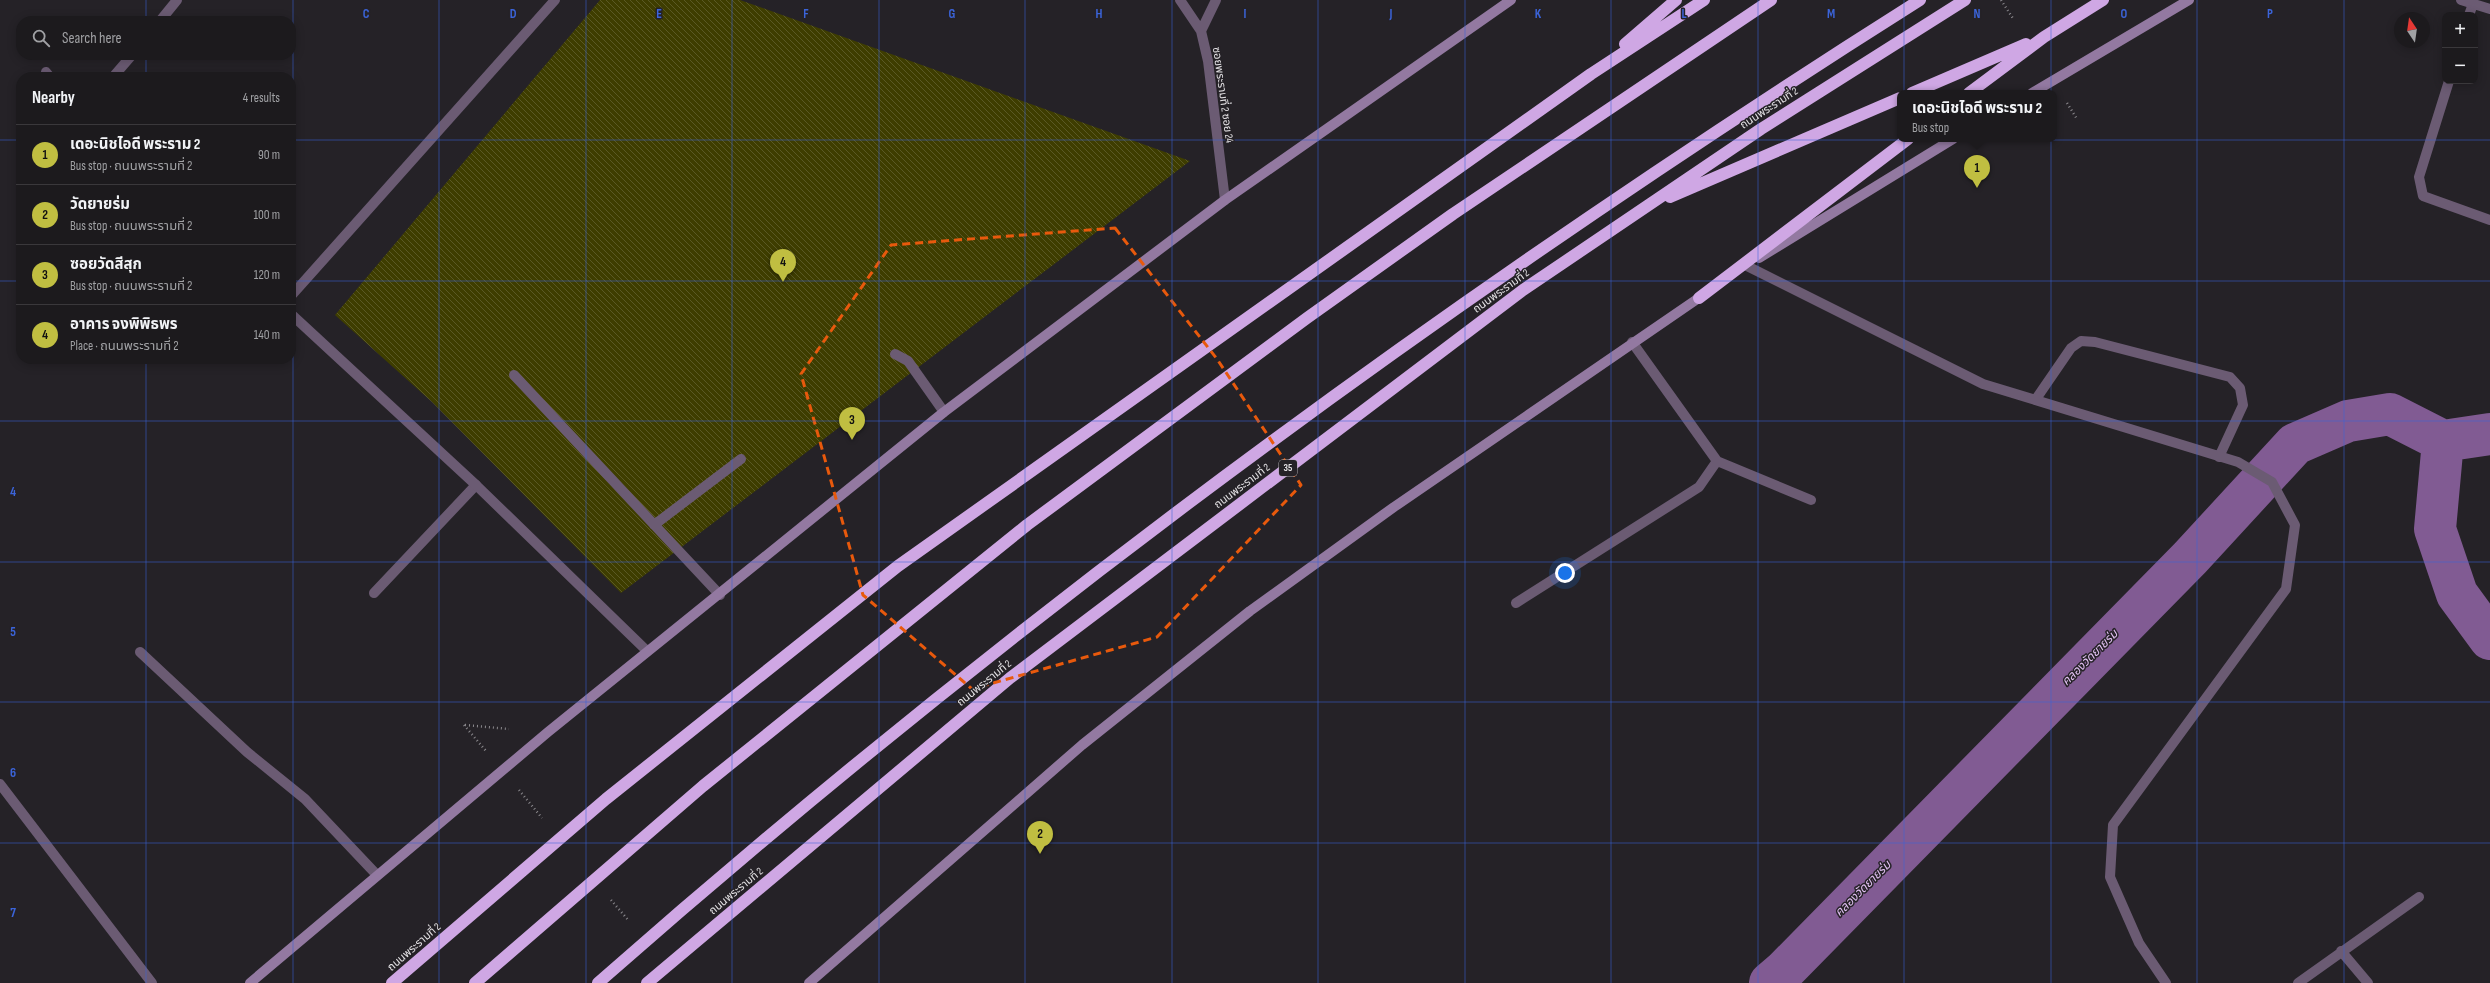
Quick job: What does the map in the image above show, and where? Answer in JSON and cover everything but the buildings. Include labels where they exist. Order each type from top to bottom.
[{"type":"highway","points":[[1591,74],[1676,0]]},
{"type":"highway","name":"ถนนพระรามที่ 2","points":[[392,983],[606,799],[898,566],[1591,74],[1704,0]]},
{"type":"highway","points":[[475,983],[703,786],[1027,525],[1307,318],[1453,214],[1771,0]]},
{"type":"highway","points":[[598,983],[914,717],[1212,486],[1354,382],[1672,160],[1920,0]]},
{"type":"highway","name":"ถนนพระรามที่ 2","points":[[647,983],[1010,678],[1523,290],[1761,129],[1965,0]]},
{"type":"highway","points":[[1973,90],[2044,36],[2103,0]]},
{"type":"highway","points":[[1919,90],[2044,36]]},
{"type":"highway","points":[[1643,209],[1897,99]]},
{"type":"highway","points":[[1699,298],[1904,142]]},
{"type":"main road","points":[[250,983],[376,874],[548,732],[647,651],[720,595],[944,412],[1226,200],[1511,0]]},
{"type":"main road","points":[[2037,90],[2189,0]]},
{"type":"main road","points":[[809,983],[1082,744],[1250,611],[1394,507],[1632,342],[1747,266],[1948,142]]},
{"type":"street","points":[[164,16],[177,0]]},
{"type":"street","points":[[296,290],[555,0]]},
{"type":"street","name":"ซอยพระรามที่ 2 ซอย 24","points":[[1180,0],[1201,30],[1208,61],[1226,200]]},
{"type":"street","points":[[1201,30],[1216,0]]},
{"type":"street","points":[[2461,0],[2490,9]]},
{"type":"street","points":[[2470,12],[2472,4]]},
{"type":"street","points":[[118,72],[128,60]]},
{"type":"street","points":[[2448,84],[2419,177],[2423,196],[2490,220]]},
{"type":"street","points":[[1747,266],[1983,384],[2238,462],[2272,482],[2295,525],[2286,589],[2113,825],[2110,877],[2139,944],[2166,983]]},
{"type":"street","points":[[296,319],[476,485],[647,651]]},
{"type":"street","points":[[2036,399],[2072,348],[2081,341],[2094,342],[2230,377],[2240,388],[2243,405],[2219,457]]},
{"type":"street","points":[[1632,342],[1717,461],[1812,500]]},
{"type":"street","points":[[895,354],[908,362],[944,412]]},
{"type":"street","points":[[514,375],[720,595]]},
{"type":"street","points":[[654,525],[741,459]]},
{"type":"street","points":[[1516,603],[1699,487],[1717,461]]},
{"type":"street","points":[[374,594],[476,485]]},
{"type":"street","points":[[140,652],[247,752],[305,799],[376,874]]},
{"type":"street","points":[[0,784],[152,983]]},
{"type":"street","points":[[2298,983],[2419,897]]},
{"type":"street","points":[[2342,951],[2368,983]]},
{"type":"path","points":[[464,725],[548,732]]},
{"type":"highlighted area","points":[[1115,228],[1217,359],[1301,485],[1157,637],[972,689],[863,595],[801,374],[891,245]]},
{"type":"waterway","name":"คลองวัดยายร่ม","points":[[1770,983],[1784,971],[2190,558],[2295,444],[2348,421],[2390,414],[2443,441]]},
{"type":"waterway","points":[[2490,434],[2443,441],[2435,529],[2457,594],[2490,639]]},
{"type":"place","name":"เดอะนิชไอดี พระราม 2","points":[[1977,188]]},
{"type":"place","name":"อาคาร จงพิพิธพร","points":[[783,282]]},
{"type":"place","name":"ซอยวัดสีสุก","points":[[852,440]]},
{"type":"place","name":"วัดยายร่ม","points":[[1040,854]]}]
